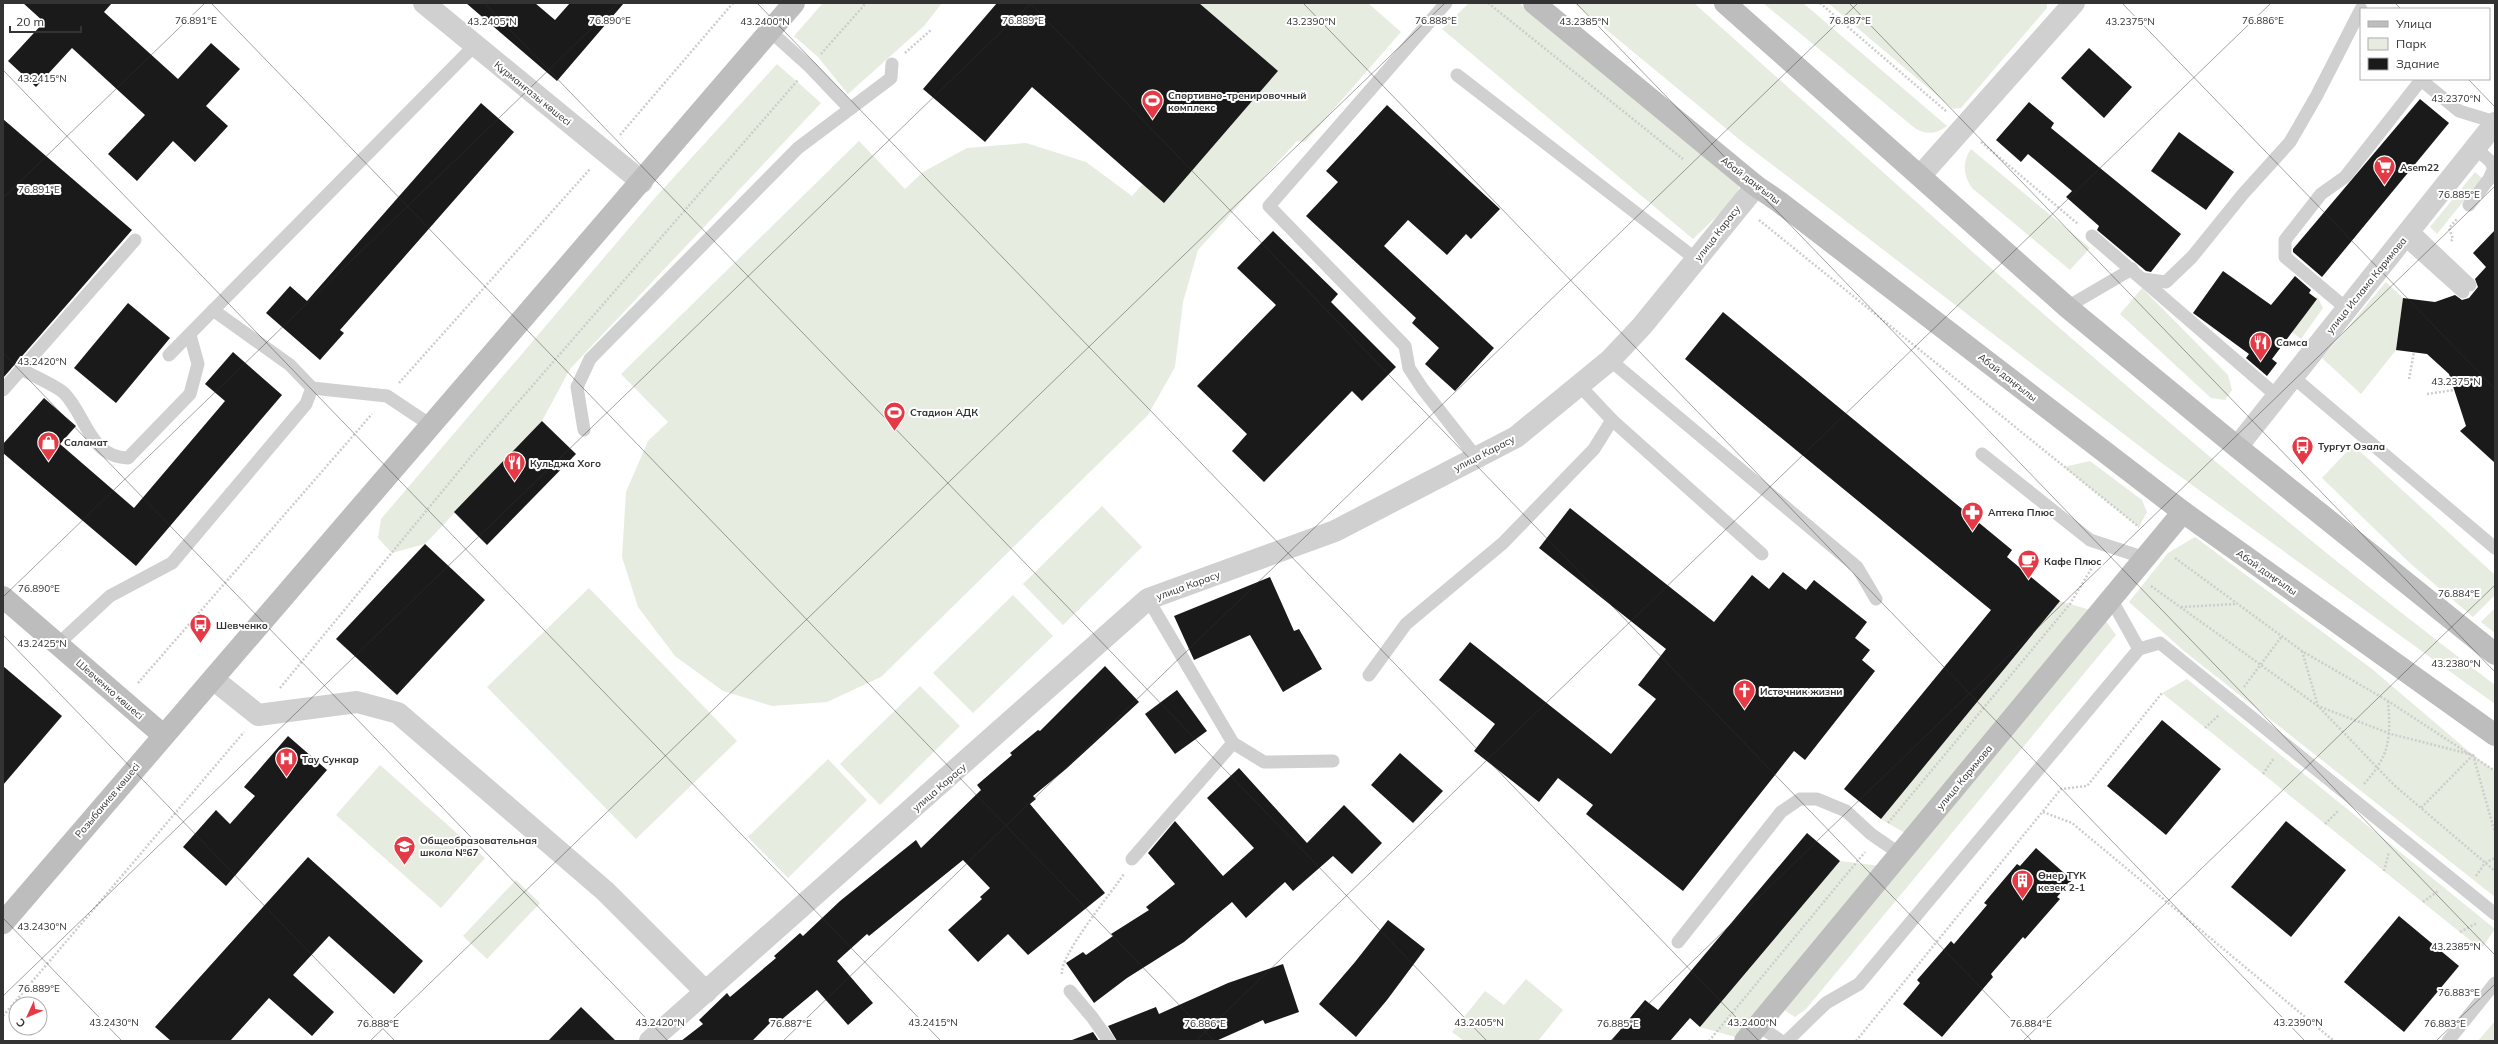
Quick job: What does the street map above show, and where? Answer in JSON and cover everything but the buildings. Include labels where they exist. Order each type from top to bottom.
[{"type":"main road","name":"Розыбакиев көшесі","points":[[3,923],[163,735],[642,182],[794,3]]},
{"type":"main road","name":"Абай даңғылы","points":[[1534,3],[1756,186],[1778,201],[2183,512],[2495,734]]},
{"type":"main road","points":[[1724,3],[1920,175],[2067,307],[2237,448],[2495,654]]},
{"type":"main road","name":"улица Каримова","points":[[1751,1033],[2183,512]]},
{"type":"main road","name":"Шевченко көшесі","points":[[3,597],[163,735]]},
{"type":"street","name":"Құрманғазы көшесі","points":[[424,3],[642,182]]},
{"type":"street","points":[[1920,175],[1965,127],[2074,3]]},
{"type":"street","name":"улица Ислама Каримова","points":[[2237,448],[2495,123]]},
{"type":"street","name":"улица Карасу","points":[[650,1041],[1148,599],[1335,532],[1516,437],[1610,360],[1697,260],[1740,204],[1756,186]]},
{"type":"street","points":[[213,678],[258,715],[357,702],[398,713],[605,891],[706,992]]},
{"type":"lane","points":[[1446,3],[1269,206],[1405,346],[1409,368],[1422,388],[1476,457]]},
{"type":"lane","points":[[2143,279],[2166,282],[2192,257],[2243,194],[2290,142],[2317,95],[2360,11]]},
{"type":"lane","points":[[770,31],[810,67],[850,109]]},
{"type":"lane","points":[[169,355],[475,45]]},
{"type":"lane","points":[[584,430],[577,387],[590,358],[798,148],[891,78],[892,64]]},
{"type":"lane","points":[[1457,75],[1697,260]]},
{"type":"lane","points":[[2347,309],[2285,257],[2285,240],[2321,194],[2344,177],[2421,80],[2459,111],[2495,123]]},
{"type":"lane","points":[[2469,205],[2490,180],[2494,167],[2490,161],[2475,148]]},
{"type":"lane","points":[[2407,233],[2466,289]]},
{"type":"lane","points":[[2092,236],[2132,269],[2277,396]]},
{"type":"lane","points":[[3,390],[135,240]]},
{"type":"lane","points":[[2067,307],[2132,269]]},
{"type":"lane","points":[[213,310],[290,365],[312,388],[387,396],[432,426]]},
{"type":"lane","points":[[21,369],[64,393],[90,437],[109,454],[128,458],[190,394],[198,364],[190,334]]},
{"type":"lane","points":[[1610,360],[1857,567],[1876,599]]},
{"type":"lane","points":[[2293,377],[2495,548]]},
{"type":"lane","points":[[1579,385],[1612,420],[1762,554]]},
{"type":"lane","points":[[58,644],[110,596],[172,563],[306,404],[312,388]]},
{"type":"lane","points":[[1369,675],[1406,624],[1503,543],[1594,449],[1612,420]]},
{"type":"lane","points":[[1982,454],[2090,540],[2145,558]]},
{"type":"lane","points":[[1148,599],[1233,743],[1264,762],[1333,761]]},
{"type":"lane","points":[[2111,599],[2139,649]]},
{"type":"lane","points":[[1787,1041],[1826,1003],[1859,984],[2139,649],[2160,643],[2495,914]]},
{"type":"lane","points":[[1132,859],[1233,743]]},
{"type":"lane","points":[[1678,942],[1781,812],[1800,799],[1817,799],[1846,811],[1876,838],[1900,854]]},
{"type":"lane","points":[[2448,1041],[2495,983]]},
{"type":"lane","points":[[1070,991],[1092,1017],[1109,1041]]},
{"type":"lane","points":[[1751,1033],[1781,1041]]},
{"type":"path","points":[[134,688],[387,396],[605,152],[733,3]]},
{"type":"path","points":[[3,1016],[171,821],[474,453],[866,3]]},
{"type":"path","points":[[1488,3],[1685,160]]},
{"type":"path","points":[[1820,3],[2092,236]]},
{"type":"path","points":[[892,64],[930,30]]},
{"type":"path","points":[[1740,204],[2139,527]]},
{"type":"path","points":[[2447,245],[2453,239],[2449,228]]},
{"type":"path","points":[[2409,379],[2414,352]]},
{"type":"path","points":[[2427,394],[2454,390]]},
{"type":"path","points":[[1709,1041],[2070,604],[2106,546]]},
{"type":"path","points":[[2168,553],[2302,651],[2388,701],[2473,755],[2495,771]]},
{"type":"path","points":[[2146,582],[2318,706],[2378,768],[2421,808],[2495,871]]},
{"type":"path","points":[[2181,607],[2237,604]]},
{"type":"path","points":[[2243,688],[2282,636]]},
{"type":"path","points":[[2302,651],[2318,706]]},
{"type":"path","points":[[1856,1041],[2061,789],[2087,786],[2162,693]]},
{"type":"path","points":[[2351,798],[2378,768],[2391,734],[2388,701]]},
{"type":"path","points":[[2318,706],[2391,734],[2473,755]]},
{"type":"path","points":[[2421,808],[2473,755]]},
{"type":"path","points":[[2473,755],[2495,833]]},
{"type":"path","points":[[2043,812],[2072,823],[2334,1041]]},
{"type":"path","points":[[2473,880],[2485,863],[2495,858]]},
{"type":"path","points":[[1070,991],[1062,972],[1063,963],[1073,946],[1114,889],[1132,859]]},
{"type":"green space","points":[[823,3],[942,3],[924,26],[848,94],[818,57],[794,36]]},
{"type":"green space","name":"Стадион АДК","points":[[1199,3],[1368,3],[1401,32],[1305,142],[1297,141],[1198,250],[1183,302],[1175,367],[1148,415],[881,677],[827,702],[772,706],[723,691],[675,656],[638,607],[622,557],[626,492],[648,441],[668,422],[621,374],[859,141],[905,189],[923,172],[967,148],[1026,143],[1086,162],[1132,196],[1143,184],[1164,202],[1278,71]]},
{"type":"green space","points":[[1469,3],[1519,3],[1741,181],[1735,199],[1693,239],[1442,29]]},
{"type":"green space","points":[[1574,3],[1694,3],[1988,266],[2187,438],[2288,522],[2495,685],[2495,704],[2163,464],[1740,140]]},
{"type":"green space","points":[[1763,3],[1803,3],[1947,126],[1932,133],[1916,129]]},
{"type":"green space","points":[[1828,3],[2047,3],[2047,8],[1961,108],[1953,109]]},
{"type":"green space","points":[[777,64],[821,103],[570,369],[542,421],[425,544],[392,553],[378,538],[381,519],[654,199]]},
{"type":"green space","points":[[1971,149],[2090,248],[2070,270],[1972,188],[1965,173],[1966,159]]},
{"type":"green space","points":[[2475,172],[2482,178],[2437,234],[2430,227]]},
{"type":"green space","points":[[2386,282],[2403,298],[2396,350],[2361,394],[2322,358]]},
{"type":"green space","points":[[2142,288],[2228,375],[2232,390],[2225,400],[2211,398],[2120,314]]},
{"type":"green space","points":[[2317,296],[2323,308],[2301,339],[2292,332]]},
{"type":"green space","points":[[2353,445],[2495,575],[2495,595],[2473,617],[2411,564],[2322,478]]},
{"type":"green space","points":[[2090,461],[2142,500],[2147,512],[2139,527],[2064,467]]},
{"type":"green space","points":[[1102,506],[1142,547],[1063,625],[1023,584]]},
{"type":"green space","points":[[2195,537],[2372,669],[2473,755],[2495,771],[2495,897],[2184,651],[2129,602],[2168,553]]},
{"type":"green space","points":[[589,588],[737,741],[636,839],[487,687]]},
{"type":"green space","points":[[1013,595],[1053,636],[973,713],[933,673]]},
{"type":"green space","points":[[2060,601],[2100,613],[2116,635],[1806,1009],[1795,1017],[1775,1004],[1746,1040],[1700,1027],[1840,861],[1889,867],[1913,838],[1881,819]]},
{"type":"green space","points":[[2495,608],[2495,633],[2481,622]]},
{"type":"green space","points":[[2187,679],[2495,929],[2481,949],[2162,693]]},
{"type":"green space","points":[[920,686],[960,726],[880,805],[840,764]]},
{"type":"green space","points":[[828,759],[867,800],[788,878],[748,837]]},
{"type":"green space","points":[[380,765],[485,858],[441,908],[336,815]]},
{"type":"green space","points":[[516,880],[540,903],[487,959],[463,936]]},
{"type":"green space","points":[[1526,979],[1563,1010],[1538,1041],[1464,1041],[1452,1032],[1485,991],[1504,1005]]},
{"type":"green space","points":[[2495,1021],[2495,1041],[2478,1041]]},
{"type":"place","name":"Спортивно-тренировочный комплекс","points":[[1153,120]]},
{"type":"place","name":"Asem22","points":[[2384,186]]},
{"type":"place","name":"Самса","points":[[2260,362]]},
{"type":"place","name":"Стадион АДК","points":[[894,432]]},
{"type":"place","name":"Саламат","points":[[48,462]]},
{"type":"place","name":"Тургут Озала","points":[[2302,466]]},
{"type":"place","name":"Кульджа Хого","points":[[515,482]]},
{"type":"place","name":"Аптека Плюс","points":[[1973,532]]},
{"type":"place","name":"Кафе Плюс","points":[[2029,580]]},
{"type":"place","name":"Шевченко","points":[[201,644]]},
{"type":"place","name":"Источник жизни","points":[[1745,710]]},
{"type":"place","name":"Тау Сункар","points":[[286,778]]},
{"type":"place","name":"Общеобразовательная школа №67","points":[[404,866]]},
{"type":"place","name":"Өнер ТҮК кезек 2-1","points":[[2022,900]]}]
